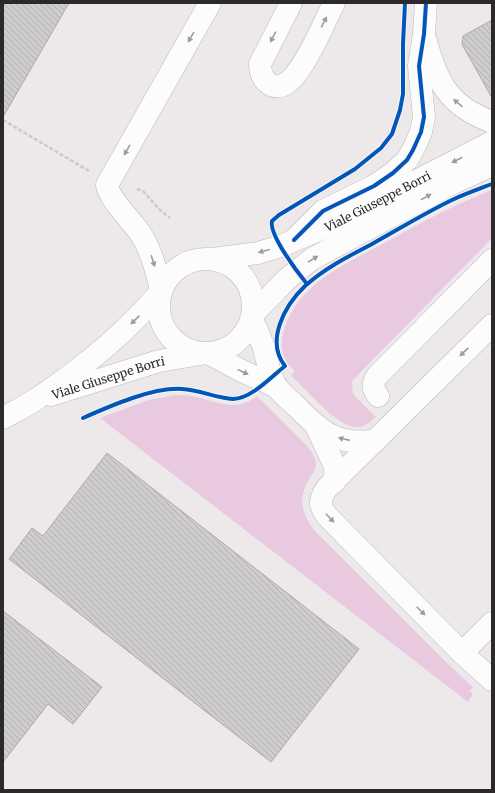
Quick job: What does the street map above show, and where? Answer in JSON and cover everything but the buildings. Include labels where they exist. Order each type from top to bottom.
[{"type":"main road","points":[[161,291],[153,259],[146,242],[111,195],[108,185],[210,3]]},
{"type":"main road","points":[[291,3],[260,64],[261,74],[272,86],[282,86],[296,75],[334,3]]},
{"type":"main road","points":[[294,240],[323,211],[374,186],[393,173],[407,160],[413,150],[421,132],[424,117],[419,66],[424,34],[426,3]]},
{"type":"main road","points":[[424,34],[434,67],[448,94],[463,108],[492,122]]},
{"type":"main road","name":"Viale Giuseppe Borri","points":[[207,354],[189,351],[179,345],[169,336],[162,324],[159,312],[159,298],[161,291],[165,282],[180,267],[199,259],[213,259],[258,253],[281,246],[333,224],[492,142]]},
{"type":"main road","name":"Viale Giuseppe Borri","points":[[37,399],[153,363],[207,354],[230,348],[242,338],[252,317],[288,278],[312,259],[453,183],[492,165]]},
{"type":"main road","name":"Viale Giuseppe Borri","points":[[213,259],[223,262],[237,270],[248,282],[253,298],[252,317]]},
{"type":"main road","points":[[378,396],[373,390],[373,386],[374,380],[378,374],[492,260]]},
{"type":"main road","name":"Viale Giuseppe Borri","points":[[3,418],[37,399],[115,339],[136,320],[161,291]]},
{"type":"main road","points":[[252,317],[277,387]]},
{"type":"main road","points":[[492,325],[327,488],[321,498],[321,507],[325,513],[462,653],[492,680]]},
{"type":"main road","points":[[207,354],[277,387],[316,426],[329,434],[344,440],[360,442],[376,440]]},
{"type":"main road","points":[[316,426],[334,464],[334,482]]},
{"type":"main road","points":[[462,653],[492,623]]},
{"type":"shaded area","points":[[492,190],[492,238],[352,381],[353,394],[376,417],[360,427],[349,426],[340,421],[322,406],[291,375],[295,371],[285,359],[282,338],[292,311],[314,286],[328,275],[439,214]]},
{"type":"shaded area","points":[[175,395],[189,396],[217,403],[233,405],[249,401],[257,396],[309,448],[314,456],[316,467],[306,484],[302,502],[304,512],[309,522],[315,531],[473,687],[470,691],[473,694],[468,702],[100,418],[149,400]]},
{"type":"cycle path","points":[[307,284],[279,244],[272,227],[272,221],[279,215],[355,169],[381,148],[392,134],[400,110],[403,94],[405,3]]},
{"type":"cycle path","points":[[294,240],[323,211],[374,186],[393,173],[407,160],[413,150],[421,132],[424,117],[419,66],[424,34],[426,3]]},
{"type":"cycle path","points":[[83,418],[132,398],[158,391],[182,389],[233,399],[240,398],[254,391],[285,366],[279,356],[277,335],[285,313],[305,286],[337,263],[422,216],[452,200],[492,184]]}]
